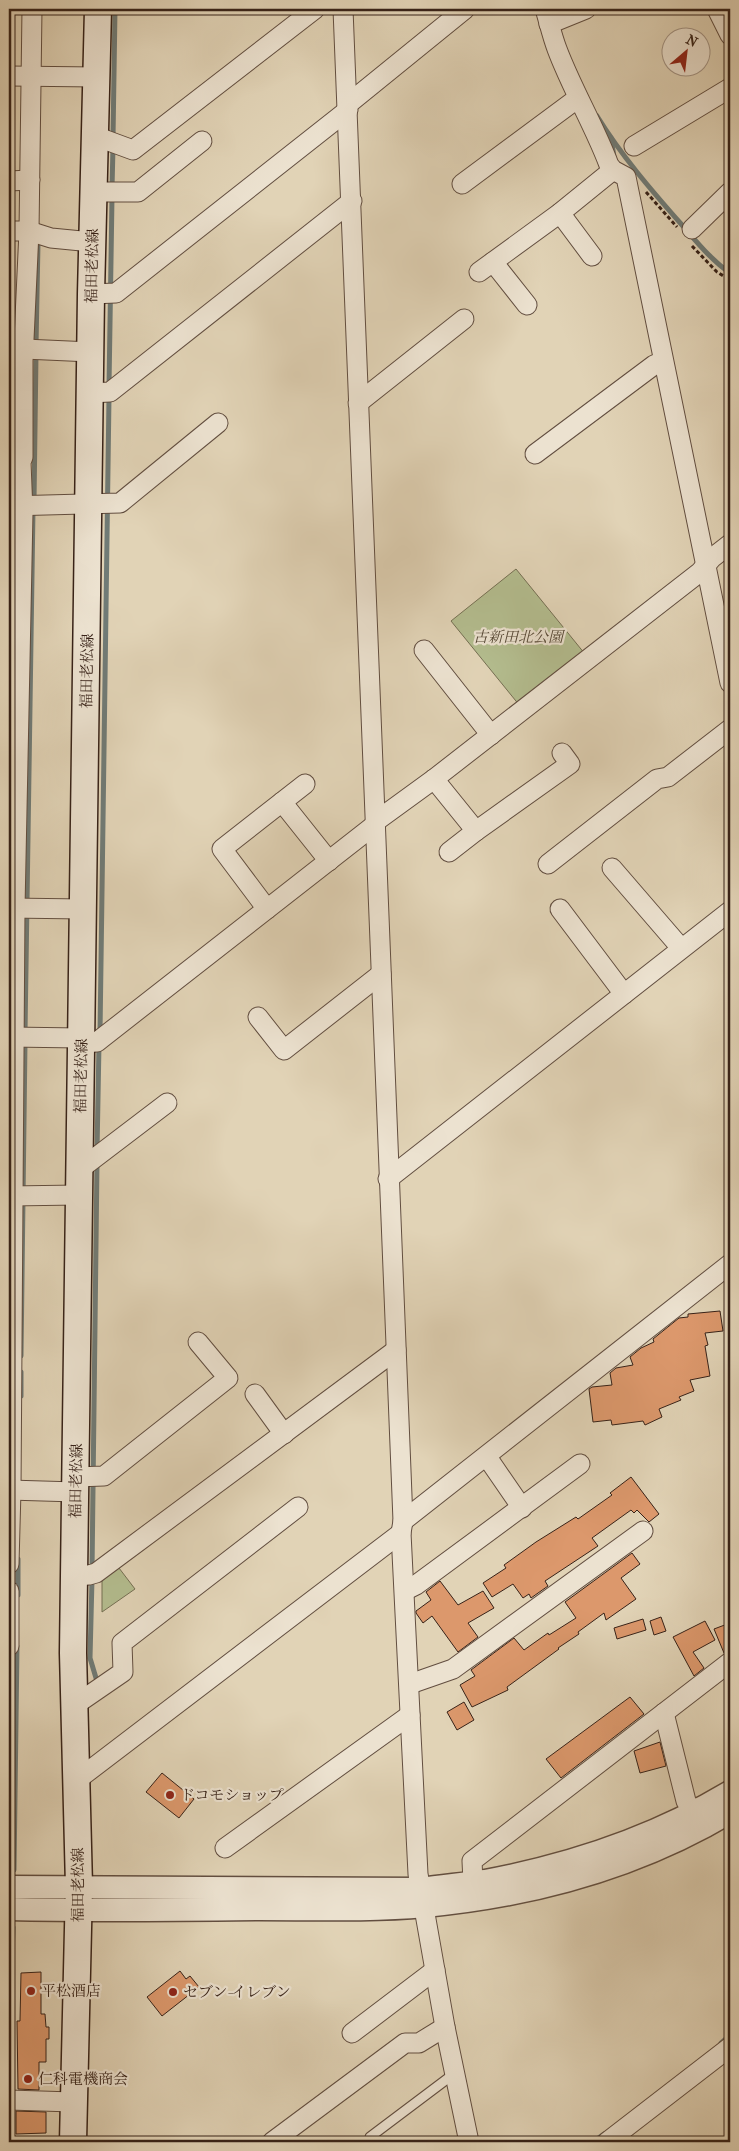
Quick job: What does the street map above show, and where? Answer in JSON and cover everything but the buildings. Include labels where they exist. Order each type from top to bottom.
[{"type":"main road","name":"福田老松線","points":[[73,2142],[79,1899],[75,1705],[86,1575],[85,1481],[90,1040],[84,908],[102,503],[102,392],[91,352],[103,294],[92,242],[107,191],[107,140],[96,77],[98,9]]},
{"type":"street","points":[[9,1564],[10,1280],[17,1196],[19,908],[13,776],[15,638],[25,506],[15,462],[23,457],[25,354],[35,233],[30,180],[38,76],[32,9]]},
{"type":"street","points":[[107,140],[133,150],[315,9]]},
{"type":"street","points":[[343,9],[362,399],[379,820],[381,974],[393,1175],[396,1350],[414,1683],[410,1715],[418,1874],[445,2027],[469,2142]]},
{"type":"street","points":[[103,294],[124,287],[348,107],[465,9]]},
{"type":"street","points":[[586,9],[547,17],[556,49],[578,98],[616,171],[626,177],[659,363],[730,683]]},
{"type":"street","points":[[717,9],[730,36]]},
{"type":"street","points":[[9,76],[96,77]]},
{"type":"street","points":[[634,146],[730,88]]},
{"type":"street","points":[[462,184],[578,98]]},
{"type":"street","points":[[107,191],[138,192],[202,140]]},
{"type":"street","points":[[527,305],[486,267],[616,171]]},
{"type":"street","points":[[9,181],[30,180]]},
{"type":"street","points":[[692,229],[730,192]]},
{"type":"street","points":[[102,392],[352,201]]},
{"type":"street","points":[[560,213],[592,256]]},
{"type":"street","points":[[9,231],[92,242]]},
{"type":"street","points":[[362,399],[464,319]]},
{"type":"street","points":[[25,354],[91,352]]},
{"type":"street","points":[[535,454],[659,363]]},
{"type":"street","points":[[25,506],[120,503],[218,423]]},
{"type":"street","points":[[18,1037],[90,1040],[329,861],[379,820],[704,568],[730,544]]},
{"type":"street","points":[[424,650],[491,735]]},
{"type":"street","points":[[548,864],[657,779],[668,777],[730,729]]},
{"type":"street","points":[[449,852],[570,764],[562,753]]},
{"type":"street","points":[[434,779],[476,831]]},
{"type":"street","points":[[267,909],[222,849],[305,784]]},
{"type":"street","points":[[282,802],[329,861]]},
{"type":"street","points":[[612,868],[681,948]]},
{"type":"street","points":[[19,908],[84,908]]},
{"type":"street","points":[[560,909],[624,994]]},
{"type":"street","points":[[393,1175],[681,948],[730,912]]},
{"type":"street","points":[[258,1017],[284,1050],[381,974]]},
{"type":"street","points":[[17,1196],[88,1169],[167,1103]]},
{"type":"street","points":[[77,1780],[406,1522],[730,1264]]},
{"type":"street","points":[[10,1490],[85,1481],[104,1476],[228,1378],[198,1342]]},
{"type":"street","points":[[86,1575],[284,1434],[396,1350]]},
{"type":"street","points":[[255,1394],[284,1434]]},
{"type":"street","points":[[487,1457],[522,1508]]},
{"type":"street","points":[[410,1588],[580,1464]]},
{"type":"street","points":[[75,1705],[123,1672],[122,1643],[298,1507]]},
{"type":"street","points":[[414,1683],[453,1669],[643,1531]]},
{"type":"street","points":[[9,1591],[9,1646]]},
{"type":"street","points":[[474,1882],[472,1861],[730,1662]]},
{"type":"street","points":[[664,1713],[686,1801],[693,1813]]},
{"type":"street","points":[[225,1848],[410,1715]]},
{"type":"street","points":[[422,1897],[474,1882],[546,1868],[598,1852],[648,1834],[693,1813],[730,1792]]},
{"type":"street","points":[[9,1909],[79,1899],[422,1897],[530,1890],[578,1878],[663,1846],[730,1812]]},
{"type":"street","points":[[9,1887],[79,1899]]},
{"type":"street","points":[[352,2033],[436,1970]]},
{"type":"street","points":[[272,2142],[405,2043],[419,2043],[445,2027]]},
{"type":"street","points":[[607,2142],[730,2047]]},
{"type":"street","points":[[9,2100],[73,2102]]},
{"type":"lane","points":[[370,2137],[455,2073]]},
{"type":"green space","name":"古新田北公園","points":[[516,569],[585,654],[520,706],[451,621]]},
{"type":"green space","points":[[119,1568],[135,1589],[102,1612],[102,1580]]},
{"type":"waterway","points":[[113,138],[115,9]]},
{"type":"waterway","points":[[597,116],[626,158],[659,199],[704,250],[730,273]]},
{"type":"waterway","points":[[611,138],[614,157]]},
{"type":"waterway","points":[[112,188],[113,147]]},
{"type":"waterway","points":[[109,386],[112,197]]},
{"type":"waterway","points":[[36,346],[38,242]]},
{"type":"waterway","points":[[34,501],[36,354]]},
{"type":"waterway","points":[[100,1033],[109,397]]},
{"type":"waterway","points":[[25,1033],[33,509]]},
{"type":"waterway","points":[[727,686],[730,704]]},
{"type":"waterway","points":[[21,1356],[25,1042]]},
{"type":"waterway","points":[[97,1151],[99,1044]]},
{"type":"waterway","points":[[92,1571],[97,1162]]},
{"type":"waterway","points":[[21,1372],[21,1396]]},
{"type":"waterway","points":[[18,1559],[18,1595]]},
{"type":"waterway","points":[[92,1579],[90,1658],[96,1678]]},
{"type":"waterway","points":[[14,1870],[17,1646]]},
{"type":"waterway","points":[[9,2048],[13,1927]]},
{"type":"waterway","points":[[721,2043],[730,2035]]},
{"type":"waterway","points":[[593,2142],[604,2134]]},
{"type":"place","name":"ドコモショップ","points":[[170,1795]]},
{"type":"place","name":"平松酒店","points":[[31,1991]]},
{"type":"place","name":"セブン-イレブン","points":[[173,1992]]},
{"type":"place","name":"仁科電機商会","points":[[28,2079]]}]
